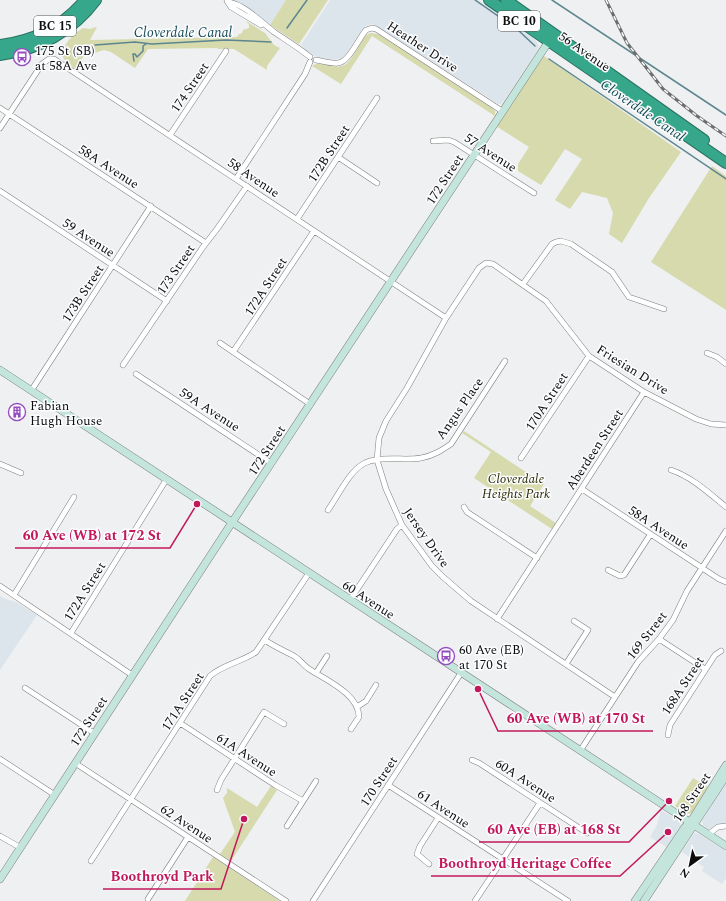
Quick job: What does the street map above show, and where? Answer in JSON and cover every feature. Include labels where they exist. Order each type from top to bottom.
[{"type":"highway","name":"BC 15","points":[[0,45],[28,40],[51,29],[70,15],[85,0]]},
{"type":"highway","name":"BC 15","points":[[0,54],[30,48],[57,36],[76,22],[96,0]]},
{"type":"highway","name":"56 Avenue","points":[[489,0],[551,38],[726,155]]},
{"type":"highway","name":"56 Avenue","points":[[506,0],[551,38],[726,163]]},
{"type":"street","points":[[227,1],[234,3],[301,50],[312,60],[305,74],[236,179]]},
{"type":"street","name":"Heather Drive","points":[[312,60],[341,63],[346,59],[366,30],[376,29],[502,111]]},
{"type":"street","name":"172 Street","points":[[0,879],[232,522],[551,38]]},
{"type":"street","name":"174 Street","points":[[170,135],[226,51]]},
{"type":"street","name":"58 Avenue","points":[[9,114],[42,64],[49,59],[54,59],[446,318]]},
{"type":"street","name":"172B Street","points":[[297,220],[377,98]]},
{"type":"street","name":"58A Avenue","points":[[0,108],[206,243]]},
{"type":"street","points":[[0,128],[9,114]]},
{"type":"street","name":"57 Avenue","points":[[433,141],[448,140],[454,142],[534,193]]},
{"type":"street","points":[[338,157],[377,183]]},
{"type":"street","name":"173 Street","points":[[123,365],[206,243],[218,229],[247,186]]},
{"type":"street","name":"59 Avenue","points":[[0,191],[167,301]]},
{"type":"street","name":"173B Street","points":[[32,391],[151,206]]},
{"type":"street","name":"172A Street","points":[[233,352],[314,231]]},
{"type":"street","points":[[524,284],[552,244],[561,241],[571,244],[608,269],[615,276],[627,295],[632,299],[664,309]]},
{"type":"street","name":"Jersey Drive","points":[[488,263],[485,263],[480,268],[446,318],[407,388],[386,421],[379,438],[378,460],[386,489],[402,525],[428,561],[443,577],[471,601],[615,697]]},
{"type":"street","name":"Friesian Drive","points":[[488,263],[493,264],[542,297],[550,305],[589,356],[644,392],[696,419],[711,424],[726,425]]},
{"type":"street","points":[[220,343],[310,404]]},
{"type":"street","points":[[707,353],[712,354],[726,364]]},
{"type":"street","name":"170A Street","points":[[521,458],[589,356]]},
{"type":"street","name":"Angus Place","points":[[328,510],[353,472],[364,463],[378,460],[422,458],[438,453],[451,444],[504,361]]},
{"type":"street","name":"60 Avenue","points":[[0,370],[726,846]]},
{"type":"street","name":"59A Avenue","points":[[136,374],[271,463]]},
{"type":"street","name":"Aberdeen Street","points":[[497,619],[644,392]]},
{"type":"street","points":[[0,464],[21,473]]},
{"type":"street","points":[[671,470],[680,473],[706,490],[726,507]]},
{"type":"street","name":"172A Street","points":[[71,633],[166,480]]},
{"type":"street","name":"58A Avenue","points":[[582,489],[650,535],[726,582]]},
{"type":"street","points":[[14,595],[74,498]]},
{"type":"street","points":[[464,507],[467,512],[537,558]]},
{"type":"street","points":[[350,600],[397,529],[402,525]]},
{"type":"street","name":"169 Street","points":[[580,751],[638,662],[659,639],[673,620],[682,599],[726,531]]},
{"type":"street","points":[[608,570],[620,576],[624,575],[650,535]]},
{"type":"street","name":"171A Street","points":[[91,861],[210,676],[217,670],[250,657],[256,652],[309,573]]},
{"type":"street","points":[[0,586],[132,675]]},
{"type":"street","points":[[566,664],[588,630],[574,621]]},
{"type":"street","points":[[659,639],[705,669]]},
{"type":"street","points":[[264,640],[294,656],[343,691],[353,700],[357,707],[359,717],[351,729]]},
{"type":"street","name":"168A Street","points":[[668,735],[670,725],[705,669],[715,655],[721,651]]},
{"type":"street","points":[[316,673],[327,656]]},
{"type":"street","name":"170 Street","points":[[313,901],[461,673]]},
{"type":"street","points":[[357,707],[366,702],[376,685]]},
{"type":"street","points":[[25,688],[94,733]]},
{"type":"street","points":[[217,790],[221,780],[264,712],[284,724]]},
{"type":"street","name":"61A Avenue","points":[[180,723],[234,759],[303,801]]},
{"type":"street","points":[[0,759],[55,795]]},
{"type":"street","name":"60A Avenue","points":[[472,760],[479,763],[587,833]]},
{"type":"street","name":"62 Avenue","points":[[75,763],[286,901]]},
{"type":"street","name":"168 Street","points":[[644,901],[692,824],[693,818],[726,765]]},
{"type":"street","name":"168 Street","points":[[635,901],[726,776]]},
{"type":"street","points":[[287,826],[316,781]]},
{"type":"street","name":"61 Avenue","points":[[388,785],[438,818],[504,858],[568,901]]},
{"type":"street","points":[[475,901],[540,803]]},
{"type":"street","points":[[430,864],[417,854],[420,846],[438,818]]},
{"type":"street","points":[[709,834],[718,827],[726,826]]},
{"type":"street","points":[[0,836],[21,848]]},
{"type":"street","points":[[148,899],[188,837]]},
{"type":"shaded area","points":[[233,0],[286,0],[270,25]]},
{"type":"shaded area","points":[[330,0],[478,0],[535,39],[539,48],[504,101],[501,104],[498,104],[373,24],[364,27],[345,55],[340,59],[333,60],[319,58],[310,54],[301,45]]},
{"type":"shaded area","points":[[0,596],[16,602],[37,615],[0,670]]},
{"type":"shaded area","points":[[726,782],[726,824],[709,830],[703,825],[702,821]]},
{"type":"shaded area","points":[[661,810],[679,820],[681,826],[668,848],[650,837],[657,825]]},
{"type":"shaded area","points":[[696,833],[726,851],[726,878],[722,884],[702,871],[704,867],[682,852],[693,835]]},
{"type":"green space","points":[[286,0],[328,0],[299,44],[270,25]]},
{"type":"green space","points":[[246,21],[265,33],[274,45],[280,48],[267,66],[267,70],[234,49],[148,49],[135,68],[111,52],[104,50],[84,56],[75,69],[62,56],[64,48],[69,40],[83,28],[90,29],[97,27],[90,40],[237,37],[243,30],[249,28]]},
{"type":"green space","points":[[370,33],[379,34],[491,107],[495,111],[495,116],[372,36],[341,84],[312,66],[320,64],[338,67],[346,64],[354,55],[365,36]]},
{"type":"green space","points":[[544,56],[681,152],[649,198],[622,243],[609,234],[613,213],[607,198],[582,192],[570,209],[555,200],[582,159],[565,149],[541,185],[518,171],[518,164],[529,147],[496,126]]},
{"type":"green space","points":[[712,166],[726,176],[726,310],[651,262]]},
{"type":"green space","name":"Cloverdale Heights Park","points":[[464,431],[544,484],[530,506],[556,523],[552,529],[474,478],[491,452],[462,433]]},
{"type":"green space","points":[[693,778],[708,787],[692,813],[687,814],[675,806]]},
{"type":"green space","points":[[271,786],[277,790],[231,861],[220,854],[235,832],[223,798],[227,793],[227,788],[257,807]]},
{"type":"green space","points":[[213,857],[280,901],[185,901]]},
{"type":"waterway","name":"Cloverdale Canal","points":[[287,28],[307,0]]},
{"type":"waterway","name":"Cloverdale Canal","points":[[475,0],[518,30],[535,46]]},
{"type":"waterway","points":[[552,0],[726,115]]},
{"type":"waterway","name":"Cloverdale Canal","points":[[95,45],[135,42],[152,44],[226,40],[271,42]]},
{"type":"waterway","points":[[134,61],[133,54],[137,57],[143,51],[143,46],[146,44]]},
{"type":"waterway","name":"Cloverdale Canal","points":[[549,59],[726,179]]},
{"type":"railway","points":[[606,0],[627,43],[663,89],[697,116],[726,136]]},
{"type":"place","name":"175 St (SB) at 58A Ave","points":[[22,57]]},
{"type":"place","name":"Fabian Hugh House","points":[[17,412]]},
{"type":"place","name":"60 Ave (WB) at 172 St","points":[[197,504]]},
{"type":"place","name":"60 Ave (EB) at 170 St","points":[[446,656]]},
{"type":"place","name":"60 Ave (WB) at 170 St","points":[[478,689]]},
{"type":"place","name":"60 Ave (EB) at 168 St","points":[[669,801]]},
{"type":"place","name":"Boothroyd Park","points":[[244,819]]},
{"type":"place","name":"Boothroyd Heritage Coffee","points":[[668,832]]}]
